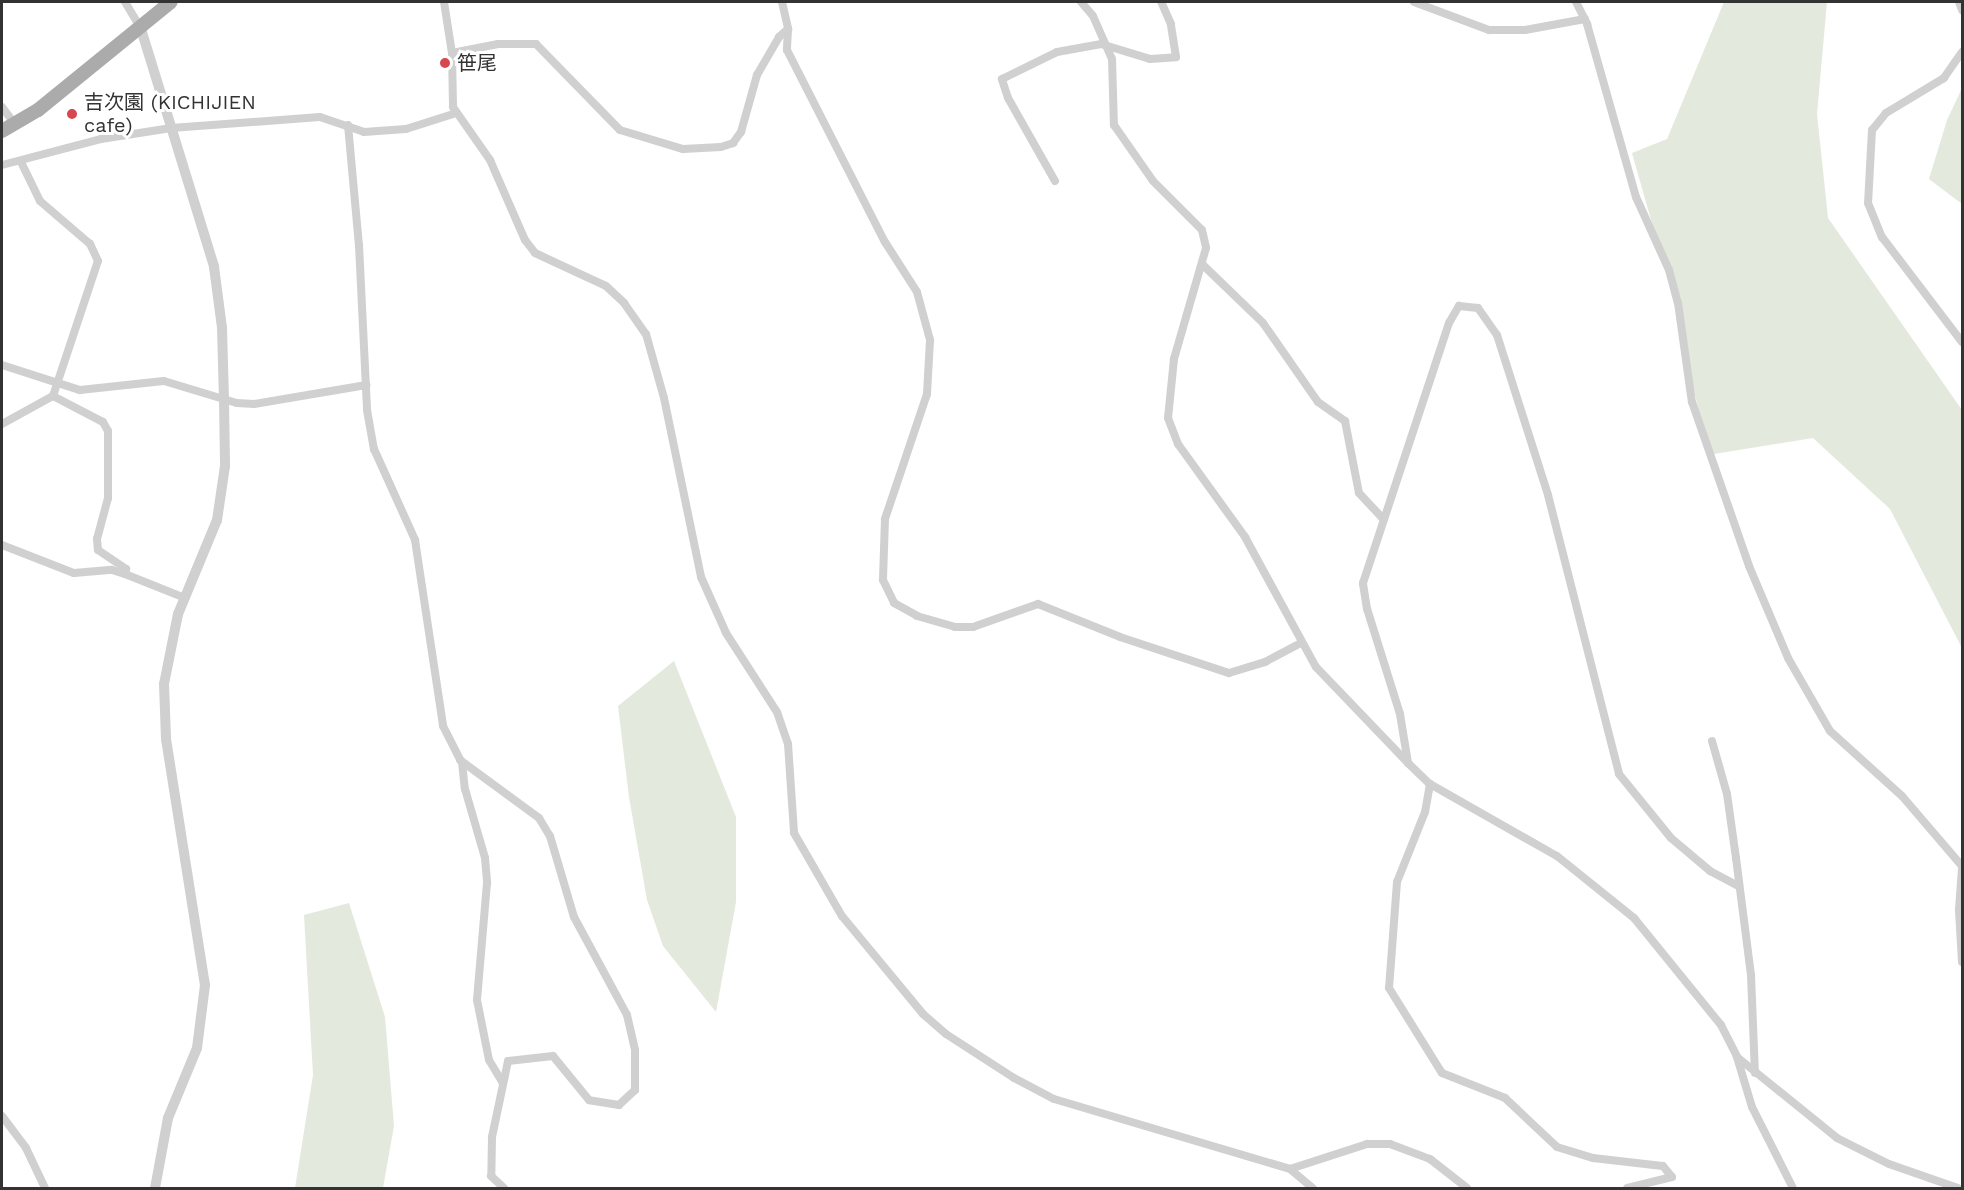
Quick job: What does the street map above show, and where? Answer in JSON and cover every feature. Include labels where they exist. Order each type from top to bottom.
[{"type":"main road","points":[[2,131],[15,124],[141,29],[171,2]]},
{"type":"street","points":[[125,2],[141,29],[214,267],[222,328],[225,400],[220,504],[209,546],[184,598],[168,652],[163,715],[205,986],[197,1048],[168,1118],[155,1188]]},
{"type":"street","points":[[444,2],[452,53],[456,113],[484,149],[525,240],[535,253],[606,286],[624,303],[646,334],[709,602],[777,712],[788,744],[794,833],[842,916],[874,958],[946,1034],[1054,1099],[1290,1169],[1312,1188]]},
{"type":"street","points":[[782,2],[788,29],[787,50],[885,242],[917,292],[930,340],[927,394],[885,519],[883,580],[894,603],[917,616],[955,627],[974,627],[1038,604],[1120,638],[1229,673],[1265,662],[1300,642]]},
{"type":"street","points":[[1081,2],[1093,16],[1115,70],[1114,125],[1153,181],[1202,230],[1206,248],[1174,359],[1168,418],[1178,444],[1245,537],[1300,642],[1316,667],[1408,763],[1430,784],[1557,856],[1634,918],[1721,1025],[1737,1057],[1752,1107],[1793,1188]]},
{"type":"street","points":[[1056,181],[1008,98],[1002,79],[1058,52],[1106,45],[1150,59],[1176,57],[1171,24],[1161,2]]},
{"type":"street","points":[[1414,2],[1490,30],[1525,30],[1585,19]]},
{"type":"street","points":[[1576,2],[1585,19],[1633,188],[1669,270],[1678,303],[1692,402],[1749,566],[1788,658],[1830,731],[1902,796],[1962,867],[1959,910],[1962,962]]},
{"type":"street","points":[[1959,2],[1962,10]]},
{"type":"street","points":[[452,53],[498,44],[536,44],[620,130],[683,149],[721,147],[733,143],[741,132],[757,75],[779,37],[788,29]]},
{"type":"street","points":[[1962,52],[1944,78],[1886,113],[1872,130],[1868,203],[1882,237],[1962,342]]},
{"type":"street","points":[[2,107],[15,124]]},
{"type":"street","points":[[2,165],[21,162],[101,139],[171,128],[320,117],[364,132],[406,129],[456,113]]},
{"type":"street","points":[[348,125],[366,386],[374,449],[415,540],[443,726],[450,745],[462,762],[539,818],[550,836],[574,917],[627,1015],[635,1050],[635,1090],[619,1105],[589,1100],[553,1056],[508,1061],[492,1137],[491,1176],[502,1187]]},
{"type":"street","points":[[2,424],[53,396],[60,384],[98,261],[90,244],[40,201],[21,162]]},
{"type":"street","points":[[1203,264],[1263,323],[1318,402],[1345,422],[1359,493],[1383,519]]},
{"type":"street","points":[[1408,763],[1400,714],[1367,609],[1363,583],[1449,323],[1458,306],[1478,308],[1497,335],[1548,495],[1619,774],[1633,796],[1671,838],[1710,872],[1738,886]]},
{"type":"street","points":[[2,365],[60,384],[93,390],[164,381],[225,400],[254,404],[366,386]]},
{"type":"street","points":[[53,396],[103,423],[108,431],[108,498],[96,545],[126,569],[125,574]]},
{"type":"street","points":[[2,545],[74,573],[112,570],[184,598]]},
{"type":"street","points":[[1712,741],[1727,794],[1750,975],[1755,1073]]},
{"type":"street","points":[[462,762],[465,789],[485,858],[487,883],[477,1000],[489,1060],[502,1082]]},
{"type":"street","points":[[1430,784],[1425,812],[1397,882],[1389,988],[1442,1073],[1505,1098],[1557,1147],[1593,1158],[1663,1166],[1672,1177],[1627,1188]]},
{"type":"street","points":[[1737,1057],[1837,1138],[1889,1164],[1958,1188]]},
{"type":"street","points":[[2,1116],[26,1148],[45,1188]]},
{"type":"street","points":[[1290,1169],[1367,1144],[1390,1144],[1430,1159],[1467,1188]]},
{"type":"shaded area","points":[[1724,2],[1827,2],[1817,114],[1828,218],[1962,410],[1962,648],[1890,509],[1813,438],[1708,455],[1677,311],[1632,153],[1667,139]]},
{"type":"shaded area","points":[[1962,88],[1962,204],[1929,179],[1947,120]]},
{"type":"shaded area","points":[[674,661],[736,817],[736,902],[716,1012],[663,946],[647,900],[629,797],[618,706]]},
{"type":"shaded area","points":[[349,903],[385,1017],[394,1126],[383,1188],[295,1188],[313,1075],[304,915]]},
{"type":"place","name":"笹尾","points":[[445,63]]},
{"type":"place","name":"吉次園 (KICHIJIEN cafe)","points":[[72,114]]}]
